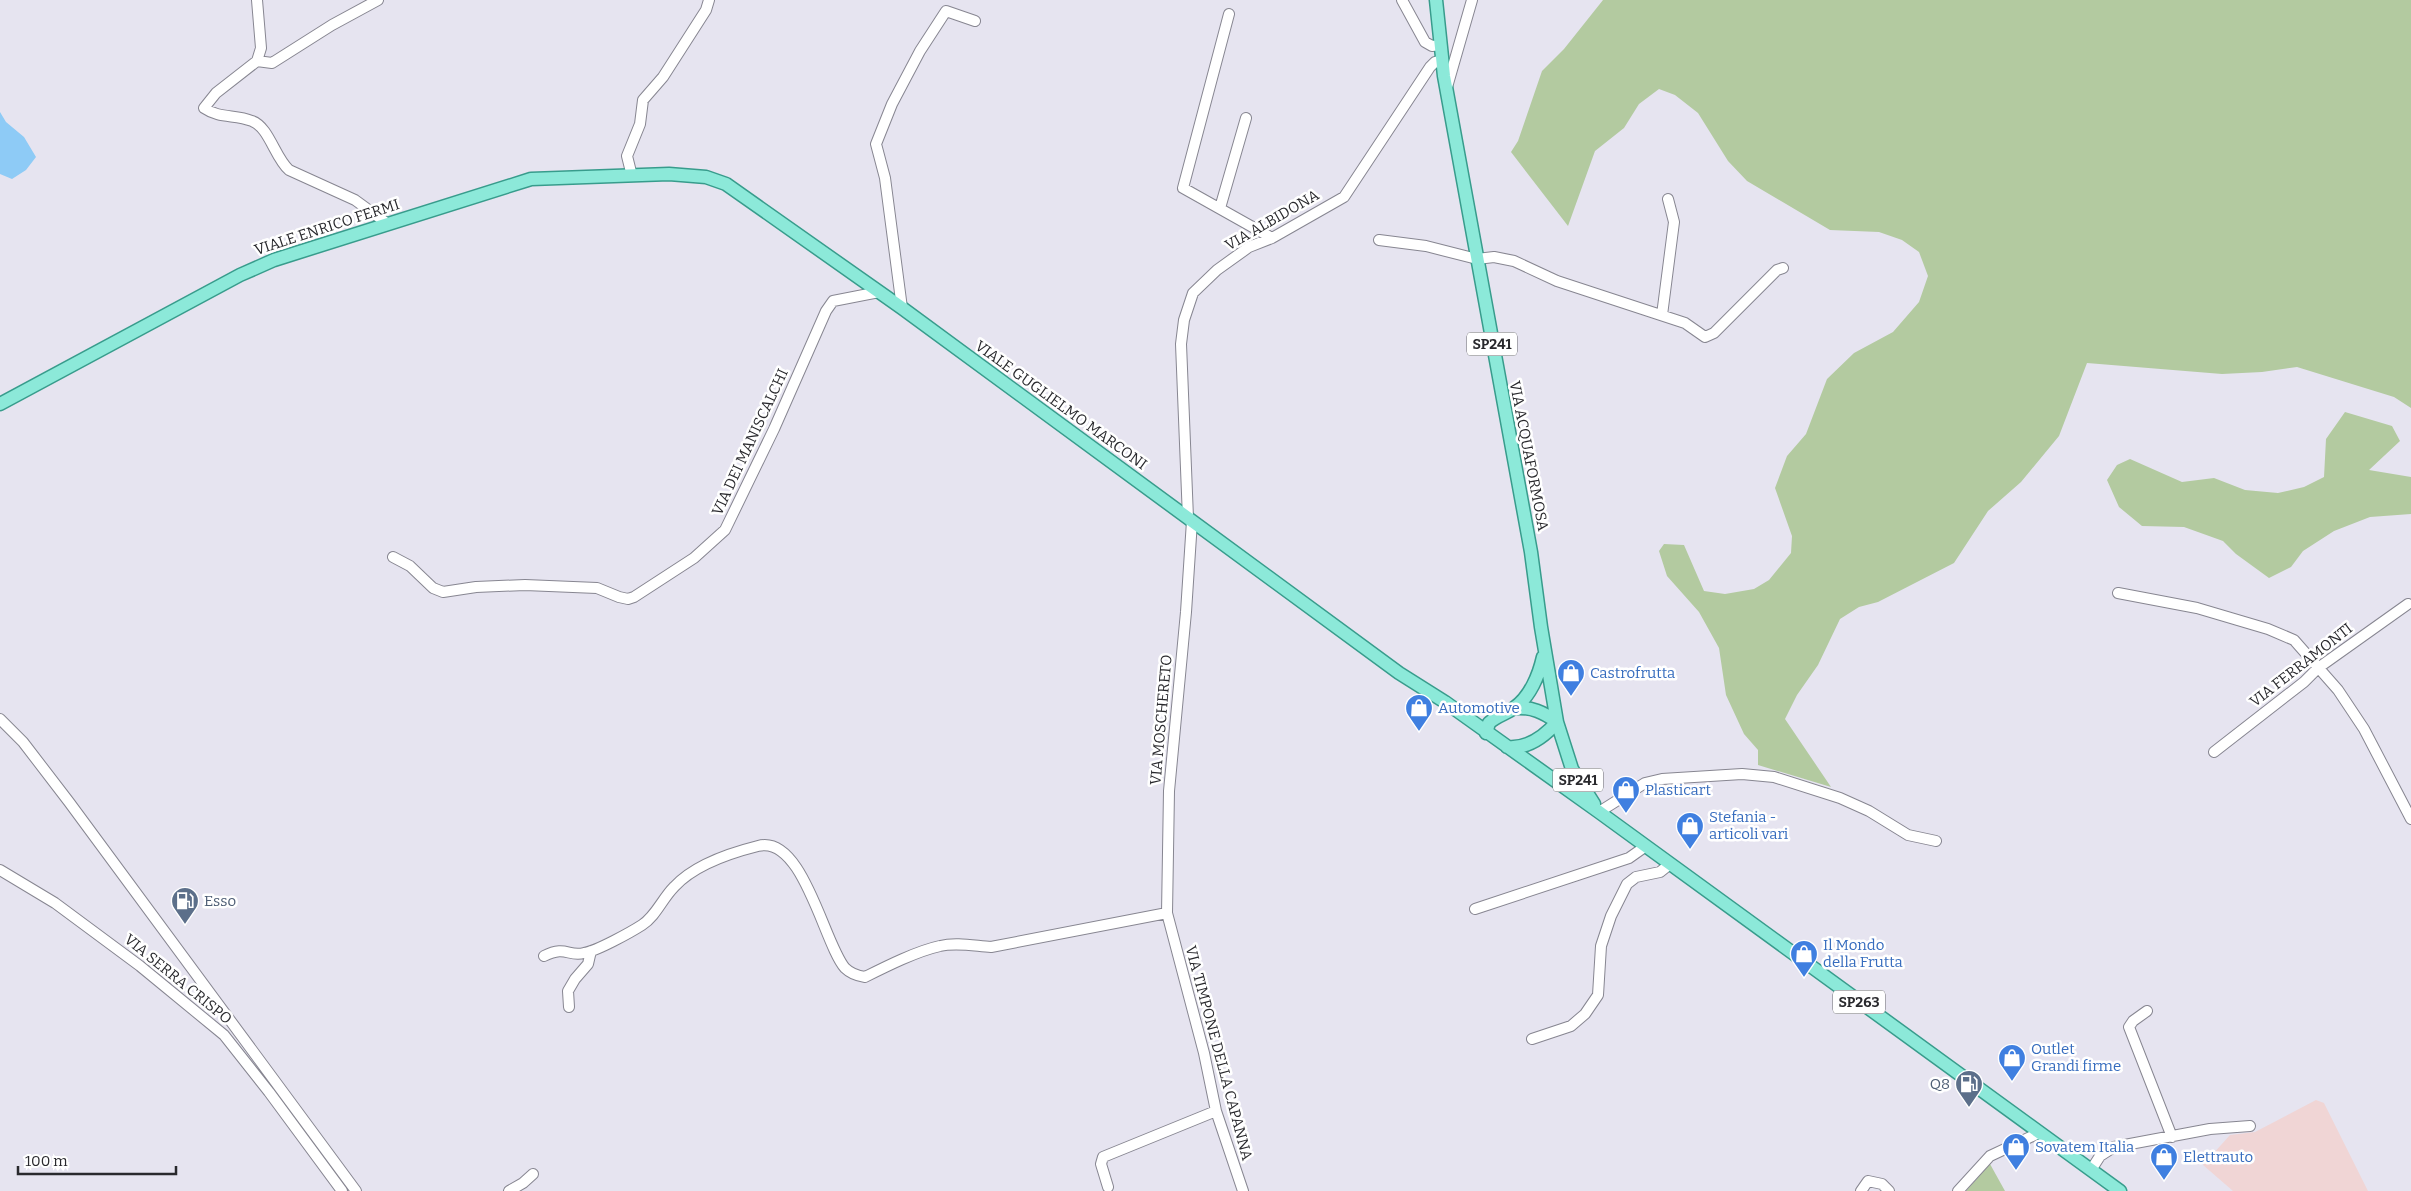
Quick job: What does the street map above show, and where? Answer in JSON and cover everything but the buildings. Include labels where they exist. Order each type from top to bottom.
[{"type":"main road","name":"SP241","points":[[1436,0],[1442,60]]},
{"type":"main road","name":"VIA ACQUAFORMOSA","points":[[1442,60],[1531,552],[1545,651]]},
{"type":"main road","name":"VIALE GUGLIELMO MARCONI","points":[[632,176],[693,175],[726,184],[902,308],[1399,673],[1452,708]]},
{"type":"main road","name":"VIALE ENRICO FERMI","points":[[0,404],[240,275],[274,260],[531,179],[632,176]]},
{"type":"main road","name":"SP241","points":[[1545,651],[1557,722],[1572,769],[1600,812]]},
{"type":"main road","points":[[1486,733],[1493,720],[1515,708],[1538,676],[1545,651]]},
{"type":"main road","name":"SP263","points":[[1452,708],[1493,720]]},
{"type":"main road","name":"SP263","points":[[1452,708],[1600,812],[2120,1191]]},
{"type":"main road","points":[[1507,747],[1516,748],[1536,741],[1557,722],[1544,713],[1529,708],[1515,708]]},
{"type":"street","points":[[257,0],[260,48],[257,61],[216,94],[204,108],[214,115],[252,121],[261,127],[282,163],[290,170],[355,200],[388,224]]},
{"type":"street","points":[[257,61],[272,63],[332,25],[378,0]]},
{"type":"street","points":[[632,176],[627,156],[640,124],[643,100],[664,77],[706,10],[709,0]]},
{"type":"street","points":[[1402,0],[1425,42],[1432,46],[1441,45]]},
{"type":"street","points":[[1446,88],[1459,51],[1472,0]]},
{"type":"street","points":[[902,308],[889,204],[876,144],[892,104],[920,51],[946,11],[976,21]]},
{"type":"street","points":[[1229,14],[1184,188],[1272,238]]},
{"type":"street","name":"VIA ALBIDONA","points":[[1190,520],[1181,344],[1184,320],[1193,293],[1211,276],[1249,247],[1272,238],[1344,197],[1430,67],[1442,60]]},
{"type":"street","points":[[1220,208],[1246,118]]},
{"type":"street","points":[[1662,315],[1674,222],[1668,199]]},
{"type":"street","points":[[1379,240],[1426,246],[1477,258],[1494,257],[1514,261],[1557,281],[1685,323],[1705,337],[1714,333],[1777,270],[1783,268]]},
{"type":"street","name":"VIA DEI MANISCALCHI","points":[[392,557],[410,566],[433,588],[442,592],[476,587],[525,585],[597,588],[628,599],[694,558],[725,530],[774,429],[826,311],[832,302],[879,292]]},
{"type":"street","name":"VIA MOSCHERETO","points":[[1168,918],[1169,791],[1184,631],[1190,520]]},
{"type":"street","points":[[2118,593],[2197,608],[2268,629],[2294,640],[2338,690],[2364,729],[2411,820]]},
{"type":"street","name":"VIA FERRAMONTI","points":[[2214,752],[2304,682],[2318,668],[2408,604]]},
{"type":"street","points":[[0,719],[24,742],[356,1191]]},
{"type":"street","points":[[1600,812],[1645,783],[1662,779],[1742,774],[1774,777],[1840,798],[1869,811],[1908,835],[1936,841]]},
{"type":"street","points":[[544,956],[557,950],[583,954],[591,951],[643,925],[682,879],[726,856],[761,845],[772,844],[780,849],[791,862],[813,896],[845,968],[856,975],[865,977],[884,967],[941,946],[961,945],[991,948],[1168,918]]},
{"type":"street","points":[[1476,909],[1629,858],[1646,846]]},
{"type":"street","points":[[1532,1039],[1571,1026],[1586,1014],[1598,995],[1601,946],[1611,916],[1627,884],[1636,877],[1660,872],[1670,864]]},
{"type":"street","name":"VIA SERRA CRISPO","points":[[0,870],[55,903],[140,966],[224,1035],[269,1092],[342,1191]]},
{"type":"street","name":"VIA TIMPONE DELLA CAPANNA","points":[[1168,918],[1204,1053],[1216,1110],[1243,1191]]},
{"type":"street","points":[[569,1007],[568,991],[575,979],[588,964],[591,951]]},
{"type":"street","points":[[2147,1011],[2133,1020],[2129,1027],[2172,1137]]},
{"type":"street","points":[[1108,1187],[1101,1164],[1103,1157],[1216,1110]]},
{"type":"street","points":[[2091,1170],[2100,1156],[2114,1147],[2210,1129],[2250,1126]]},
{"type":"street","points":[[1958,1191],[1990,1156],[2039,1133]]},
{"type":"street","points":[[509,1191],[533,1174]]},
{"type":"street","points":[[1861,1191],[1868,1181],[1885,1187]]},
{"type":"shaded area","points":[[2316,1100],[2324,1103],[2368,1191],[2233,1191],[2203,1165],[2230,1135],[2255,1132]]},
{"type":"green space","points":[[1603,0],[2411,0],[2411,408],[2394,397],[2297,367],[2262,372],[2222,374],[2087,363],[2059,436],[2021,482],[1988,511],[1954,563],[1878,602],[1859,607],[1840,619],[1818,665],[1797,695],[1785,719],[1831,787],[1758,765],[1758,750],[1744,734],[1726,695],[1719,648],[1699,612],[1667,576],[1659,551],[1664,544],[1684,545],[1704,591],[1725,594],[1754,589],[1769,580],[1791,553],[1792,536],[1775,488],[1787,456],[1806,434],[1827,379],[1854,353],[1893,332],[1919,302],[1928,276],[1919,252],[1902,240],[1879,232],[1830,230],[1747,181],[1728,161],[1698,113],[1675,95],[1659,89],[1639,104],[1624,128],[1595,151],[1568,226],[1511,152],[1518,141],[1542,71],[1564,49]]},
{"type":"green space","points":[[2345,412],[2392,426],[2400,441],[2369,470],[2411,477],[2411,514],[2370,517],[2334,531],[2303,551],[2291,567],[2269,578],[2236,554],[2223,541],[2184,527],[2142,526],[2119,507],[2107,480],[2117,465],[2130,459],[2182,482],[2214,478],[2245,490],[2278,493],[2304,487],[2324,477],[2326,439]]},
{"type":"green space","points":[[1990,1164],[2005,1191],[1966,1191]]},
{"type":"water","points":[[0,112],[6,122],[24,137],[36,157],[26,170],[12,179],[0,174]]},
{"type":"place","name":"Castrofrutta","points":[[1571,697]]},
{"type":"place","name":"Automotive","points":[[1419,732]]},
{"type":"place","name":"Plasticart","points":[[1626,814]]},
{"type":"place","name":"Stefania - articoli vari","points":[[1690,850]]},
{"type":"place","name":"Esso","points":[[185,925]]},
{"type":"place","name":"Il Mondo della Frutta","points":[[1804,978]]},
{"type":"place","name":"Outlet Grandi firme","points":[[2012,1082]]},
{"type":"place","name":"Q8","points":[[1969,1108]]},
{"type":"place","name":"Sovatem Italia","points":[[2016,1171]]},
{"type":"place","name":"Elettrauto","points":[[2164,1181]]}]
